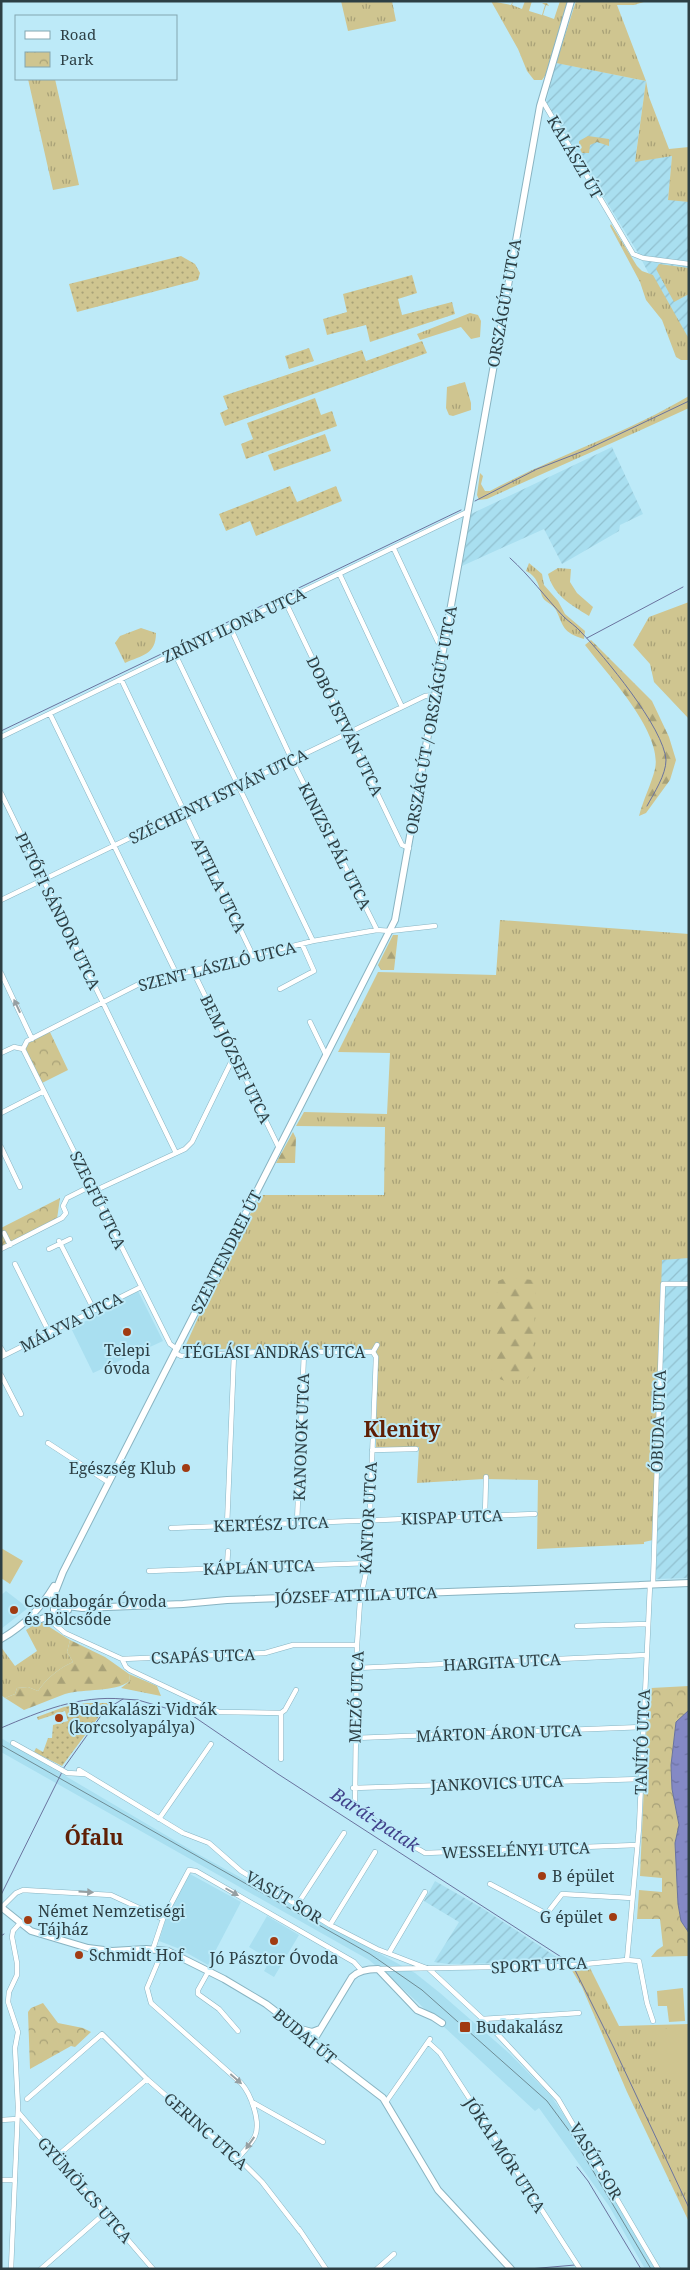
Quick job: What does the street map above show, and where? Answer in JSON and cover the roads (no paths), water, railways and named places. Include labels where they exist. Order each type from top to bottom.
[{"type":"main road","name":"KALÁSZI ÚT","points":[[542,100],[571,1]]},
{"type":"main road","name":"ORSZÁGÚT UTCA","points":[[468,510],[542,100]]},
{"type":"main road","name":"ORSZÁG ÚT / ORSZÁGÚT UTCA","points":[[390,931],[409,848],[434,695],[468,510]]},
{"type":"main road","name":"SZENTENDREI ÚT","points":[[63,1572],[390,931]]},
{"type":"main road","points":[[23,1626],[63,1572]]},
{"type":"main road","points":[[49,1616],[54,1603],[54,1595],[63,1572]]},
{"type":"main road","name":"JÓZSEF ATTILA UTCA","points":[[82,1608],[689,1582]]},
{"type":"main road","points":[[43,1601],[82,1608]]},
{"type":"main road","points":[[38,1608],[49,1616]]},
{"type":"main road","points":[[1,1639],[23,1626],[49,1616],[82,1608]]},
{"type":"main road","name":"BUDAI ÚT","points":[[2,1907],[20,1923],[34,1932],[88,1948],[112,1951],[163,1950],[266,2004],[296,2027],[310,2041],[372,2088],[386,2102],[438,2190],[511,2269]]},
{"type":"main road","points":[[310,2041],[320,2029],[352,1977],[362,1971],[378,1969],[417,2010],[434,2017],[442,2023]]},
{"type":"main road","points":[[296,2027],[312,2032],[320,2029]]},
{"type":"main road","points":[[310,2041],[312,2032]]},
{"type":"street","name":"KALÁSZI ÚT","points":[[542,100],[633,254],[643,258],[689,264]]},
{"type":"street","name":"ZRÍNYI ILONA UTCA","points":[[1,737],[394,549],[468,510]]},
{"type":"street","points":[[394,549],[438,642],[444,645]]},
{"type":"street","points":[[340,575],[402,707]]},
{"type":"street","name":"DOBÓ ISTVÁN UTCA","points":[[285,601],[402,845],[409,848]]},
{"type":"street","name":"KINIZSI PÁL UTCA","points":[[230,627],[292,760],[377,930]]},
{"type":"street","points":[[175,654],[313,941]]},
{"type":"street","name":"ATTILA UTCA","points":[[121,679],[253,956]]},
{"type":"street","name":"SZÉCHENYI ISTVÁN UTCA","points":[[1,900],[425,696],[434,695]]},
{"type":"street","points":[[50,714],[177,975]]},
{"type":"street","name":"PETŐFI SÁNDOR UTCA","points":[[1,793],[176,1154]]},
{"type":"street","name":"SZENT LÁSZLÓ UTCA","points":[[23,1049],[27,1041],[139,984],[313,941],[377,930],[390,931],[435,926]]},
{"type":"street","points":[[280,989],[314,971],[302,944]]},
{"type":"street","name":"BEM JÓZSEF UTCA","points":[[193,971],[235,1054],[278,1148]]},
{"type":"street","points":[[1,973],[32,1039]]},
{"type":"street","points":[[310,1022],[326,1055]]},
{"type":"street","points":[[1,1053],[14,1047],[23,1049]]},
{"type":"street","name":"SZEGFŰ UTCA","points":[[23,1049],[141,1287],[170,1344],[176,1351]]},
{"type":"street","points":[[94,1191],[176,1154],[192,1142],[235,1054]]},
{"type":"street","points":[[1,1113],[44,1091]]},
{"type":"street","points":[[1,1147],[20,1187]]},
{"type":"street","points":[[1,1248],[62,1218],[66,1214],[63,1206],[66,1198],[91,1186]]},
{"type":"street","points":[[4,1233],[10,1245]]},
{"type":"street","points":[[49,1249],[60,1242],[70,1239]]},
{"type":"street","points":[[60,1242],[94,1310]]},
{"type":"street","points":[[15,1264],[49,1332]]},
{"type":"street","name":"ÓBUDA UTCA","points":[[649,1585],[663,1284],[689,1284]]},
{"type":"street","name":"MÁLYVA UTCA","points":[[3,1356],[141,1287]]},
{"type":"street","points":[[373,1352],[377,1345]]},
{"type":"street","points":[[1,1348],[3,1356]]},
{"type":"street","name":"TÉGLÁSI ANDRÁS UTCA","points":[[176,1351],[181,1356],[373,1352]]},
{"type":"street","name":"KANONOK UTCA","points":[[297,1523],[304,1352]]},
{"type":"street","name":"KÁNTOR UTCA","points":[[363,1595],[368,1563],[370,1520],[376,1357],[373,1352]]},
{"type":"street","points":[[227,1526],[234,1354]]},
{"type":"street","points":[[1,1375],[21,1414]]},
{"type":"street","points":[[48,1443],[108,1482]]},
{"type":"street","points":[[372,1450],[416,1449]]},
{"type":"street","points":[[485,1516],[486,1477]]},
{"type":"street","name":"KISPAP UTCA","points":[[370,1520],[535,1514]]},
{"type":"street","name":"KERTÉSZ UTCA","points":[[171,1528],[370,1520]]},
{"type":"street","points":[[227,1567],[228,1551]]},
{"type":"street","name":"KÁPLÁN UTCA","points":[[149,1571],[368,1563]]},
{"type":"street","name":"TANÍTÓ UTCA","points":[[627,1960],[638,1845],[649,1585]]},
{"type":"street","name":"MEZŐ UTCA","points":[[353,1800],[357,1645],[360,1601],[363,1595]]},
{"type":"street","name":"CSAPÁS UTCA","points":[[49,1616],[56,1626],[65,1633],[122,1659],[266,1653],[293,1645],[357,1645]]},
{"type":"street","points":[[577,1626],[647,1624]]},
{"type":"street","name":"HARGITA UTCA","points":[[357,1668],[646,1655]]},
{"type":"street","points":[[122,1659],[130,1670],[219,1712],[281,1712],[285,1710],[296,1690]]},
{"type":"street","points":[[281,1712],[281,1759]]},
{"type":"street","name":"MÁRTON ÁRON UTCA","points":[[355,1738],[643,1727]]},
{"type":"street","name":"VASÚT SOR","points":[[13,1743],[62,1771],[85,1774]]},
{"type":"street","points":[[160,1818],[211,1744]]},
{"type":"street","name":"VASÚT SOR","points":[[79,1770],[183,1832],[209,1843],[242,1871],[330,1924],[389,1953],[429,1969],[482,2019],[558,2099],[658,2269]]},
{"type":"street","name":"JANKOVICS UTCA","points":[[353,1788],[641,1779]]},
{"type":"street","name":"WESSELÉNYI UTCA","points":[[353,1800],[358,1808],[389,1832],[426,1853],[638,1845]]},
{"type":"street","points":[[297,1904],[344,1833]]},
{"type":"street","points":[[330,1924],[375,1852]]},
{"type":"street","name":"VASÚT SOR","points":[[163,1919],[189,1870],[196,1871],[354,1962],[362,1971]]},
{"type":"street","points":[[490,1884],[545,1913],[548,1912],[562,1894],[632,1898]]},
{"type":"street","points":[[2,1907],[16,1892],[23,1890],[111,1895],[163,1919],[153,1949]]},
{"type":"street","points":[[389,1953],[425,1892]]},
{"type":"street","points":[[11,2269],[18,2112],[15,2048],[18,2032],[8,2002],[18,1967],[12,1937],[13,1931],[20,1923]]},
{"type":"street","points":[[163,1950],[147,1988],[149,1999],[162,2015],[241,2083],[251,2101],[256,2124],[255,2135],[237,2159]]},
{"type":"street","points":[[627,1960],[639,1962],[647,2003],[653,2020]]},
{"type":"street","name":"SPORT UTCA","points":[[378,1969],[579,1966],[627,1960]]},
{"type":"street","points":[[208,1972],[198,1990],[198,1994],[219,2009],[238,2031]]},
{"type":"street","points":[[482,2019],[485,2017],[579,2013]]},
{"type":"street","name":"GERINC UTCA","points":[[27,2099],[100,2034],[106,2036],[147,2079],[262,2182],[300,2231]]},
{"type":"street","name":"JÓKAI MÓR UTCA","points":[[386,2102],[429,2041],[440,2053],[580,2269]]},
{"type":"street","points":[[56,2157],[147,2079]]},
{"type":"street","points":[[251,2101],[323,2142]]},
{"type":"street","name":"GYÜMÖLCS UTCA","points":[[18,2112],[152,2269]]},
{"type":"street","points":[[1,2120],[17,2119]]},
{"type":"street","points":[[1,2180],[16,2180]]},
{"type":"street","name":"GERINC UTCA","points":[[300,2231],[280,2203],[326,2269]]},
{"type":"street","points":[[41,2269],[105,2213]]},
{"type":"street","points":[[377,2269],[394,2254]]},
{"type":"water","points":[[689,1710],[689,1933],[681,1921],[678,1904],[675,1843],[679,1825],[672,1789],[671,1765],[676,1722]]},
{"type":"waterway","points":[[475,501],[537,469],[586,450],[689,401]]},
{"type":"waterway","points":[[1,731],[461,510]]},
{"type":"waterway","points":[[510,558],[604,658],[631,693],[655,730],[663,746],[666,760],[664,772],[647,806]]},
{"type":"waterway","points":[[587,638],[683,587]]},
{"type":"waterway","points":[[1,1728],[46,1710],[76,1702],[91,1699],[123,1699]]},
{"type":"waterway","name":"Barát-patak","points":[[63,1769],[105,1710],[123,1699],[138,1700],[193,1716],[278,1774],[572,1964]]},
{"type":"waterway","name":"Barát-patak","points":[[1,1895],[62,1772]]},
{"type":"waterway","name":"Barát-patak","points":[[574,1968],[614,2048],[689,2208]]},
{"type":"waterway","points":[[577,2167],[588,2181],[641,2269]]},
{"type":"waterway","points":[[529,2269],[575,2265]]},
{"type":"tram line","points":[[1,1745],[370,1954],[422,1990],[547,2101],[570,2132],[651,2269]]},
{"type":"place","name":"Telepi óvoda","points":[[127,1332]]},
{"type":"place","name":"Egészség Klub","points":[[186,1468]]},
{"type":"place","name":"Csodabogár Óvoda és Bölcsőde","points":[[14,1610]]},
{"type":"place","name":"Budakalászi Vidrák (korcsolyapálya)","points":[[59,1718]]},
{"type":"place","name":"B épület","points":[[542,1876]]},
{"type":"place","name":"G épület","points":[[613,1917]]},
{"type":"place","name":"Német Nemzetiségi Tájház","points":[[28,1920]]},
{"type":"place","name":"Jó Pásztor Óvoda","points":[[274,1941]]},
{"type":"place","name":"Schmidt Hof","points":[[79,1955]]},
{"type":"place","name":"Budakalász","points":[[465,2027]]},
{"type":"district","name":"Klenity","points":[[402,1430]]},
{"type":"district","name":"Ófalu","points":[[94,1838]]}]
